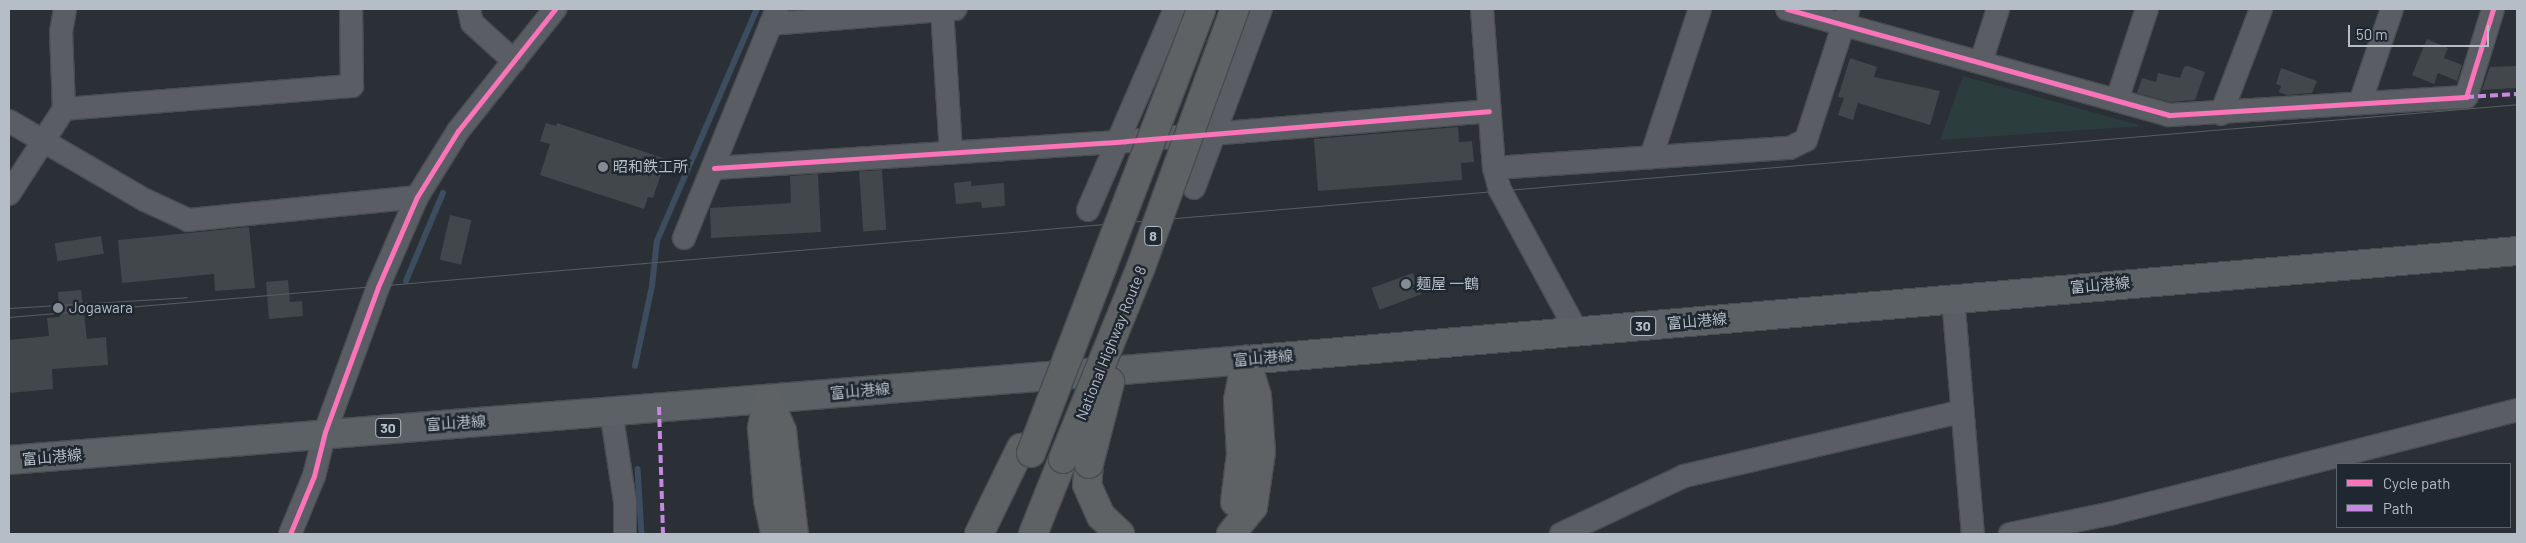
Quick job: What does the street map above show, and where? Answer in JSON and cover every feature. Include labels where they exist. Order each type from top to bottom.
[{"type":"highway","points":[[999,534],[1026,450],[1107,254],[1201,9]]},
{"type":"highway","name":"National Highway Route 8","points":[[1076,462],[1141,267],[1235,9]]},
{"type":"highway","points":[[1214,534],[1235,504],[1241,454],[1238,400],[1246,360]]},
{"type":"highway","points":[[1231,534],[1253,507],[1261,452],[1257,396],[1246,360]]},
{"type":"highway","points":[[768,399],[762,428],[768,500],[775,534]]},
{"type":"highway","points":[[768,399],[782,431],[794,534]]},
{"type":"highway","points":[[979,534],[1026,450]]},
{"type":"highway","points":[[1034,534],[1076,462]]},
{"type":"highway","points":[[1076,462],[1101,516],[1120,534]]},
{"type":"main road","name":"富山港線","points":[[9,460],[325,432],[768,399],[1246,360],[1953,297],[2517,251]]},
{"type":"street","points":[[9,194],[64,109],[60,32],[65,9]]},
{"type":"street","points":[[64,109],[352,86],[351,9]]},
{"type":"street","points":[[469,9],[472,23],[514,61]]},
{"type":"street","points":[[290,534],[314,476],[325,432],[378,287],[417,197],[458,131],[555,9]]},
{"type":"street","points":[[684,238],[714,168],[774,16],[947,9],[951,153]]},
{"type":"street","points":[[1088,210],[1120,142],[1175,9]]},
{"type":"street","points":[[1194,188],[1261,9]]},
{"type":"street","points":[[1482,9],[1494,168],[1500,190],[1577,332]]},
{"type":"street","points":[[1651,157],[1700,9]]},
{"type":"street","points":[[1787,9],[1846,16],[1982,62],[2169,115],[2221,114],[2466,97],[2493,9]]},
{"type":"street","points":[[1982,62],[1998,9]]},
{"type":"street","points":[[2117,100],[2148,9]]},
{"type":"street","points":[[2221,114],[2261,9]]},
{"type":"street","points":[[2360,103],[2392,9]]},
{"type":"street","points":[[1494,168],[1790,148],[1806,140],[1846,16]]},
{"type":"street","points":[[714,168],[1120,142],[1489,111]]},
{"type":"street","points":[[9,122],[145,200],[188,220],[417,197]]},
{"type":"street","points":[[1953,297],[1973,534]]},
{"type":"street","points":[[612,410],[625,501],[625,534]]},
{"type":"street","points":[[2010,534],[2038,531],[2517,410]]},
{"type":"street","points":[[1561,534],[1684,476],[1963,411]]},
{"type":"shaded area","points":[[1963,76],[2142,126],[1940,140]]},
{"type":"building","points":[[2427,39],[2448,48],[2444,58],[2462,65],[2457,81],[2438,73],[2434,84],[2412,75]]},
{"type":"building","points":[[1850,58],[1877,67],[1874,77],[1940,91],[1930,125],[1858,103],[1853,120],[1838,115],[1844,98],[1838,97]]},
{"type":"building","points":[[2188,66],[2205,72],[2195,100],[2170,102],[2137,93],[2142,78],[2156,82],[2158,73],[2180,78],[2184,67]]},
{"type":"building","points":[[2517,66],[2517,88],[2482,90],[2490,67]]},
{"type":"building","points":[[2281,68],[2317,81],[2312,93],[2287,95],[2279,92],[2281,86],[2276,84]]},
{"type":"building","name":"昭和鉄工所","points":[[546,123],[556,126],[557,123],[666,159],[653,198],[648,197],[644,209],[540,175],[550,144],[540,141]]},
{"type":"building","points":[[1458,127],[1459,142],[1472,141],[1474,162],[1461,163],[1462,180],[1318,191],[1314,139]]},
{"type":"building","points":[[882,170],[886,230],[863,231],[859,172]]},
{"type":"building","points":[[818,174],[821,232],[711,238],[710,208],[791,203],[790,176]]},
{"type":"building","points":[[971,181],[971,186],[1004,183],[1005,206],[982,208],[981,202],[956,204],[954,183]]},
{"type":"building","points":[[450,215],[471,220],[461,265],[440,260]]},
{"type":"building","points":[[249,227],[255,288],[215,291],[214,274],[122,283],[118,240]]},
{"type":"building","points":[[101,236],[104,254],[57,261],[55,243]]},
{"type":"building","name":"麺屋 一鶴","points":[[1413,273],[1421,295],[1380,310],[1372,288]]},
{"type":"building","points":[[288,280],[290,302],[302,301],[303,316],[269,319],[266,282]]},
{"type":"building","points":[[81,290],[87,339],[106,337],[108,365],[52,369],[53,389],[9,393],[9,340],[49,336],[47,318],[60,317],[58,292]]},
{"type":"waterway","points":[[635,366],[652,286],[657,241],[757,9]]},
{"type":"waterway","points":[[406,281],[443,193]]},
{"type":"waterway","points":[[638,469],[642,534]]},
{"type":"tram line","points":[[9,317],[2517,104]]},
{"type":"tram line","points":[[9,308],[187,297]]},
{"type":"marked path","points":[[2466,97],[2517,94]]},
{"type":"marked path","points":[[659,407],[663,534]]},
{"type":"cycle path","points":[[290,534],[314,476],[325,432],[378,287],[417,197],[458,131],[555,9]]},
{"type":"cycle path","points":[[1787,9],[2169,115],[2466,97],[2493,9]]},
{"type":"cycle path","points":[[714,168],[1126,141],[1489,111]]},
{"type":"place","name":"昭和鉄工所","points":[[603,167]]},
{"type":"place","name":"麺屋 一鶴","points":[[1406,284]]},
{"type":"place","name":"Jogawara","points":[[58,308]]}]
